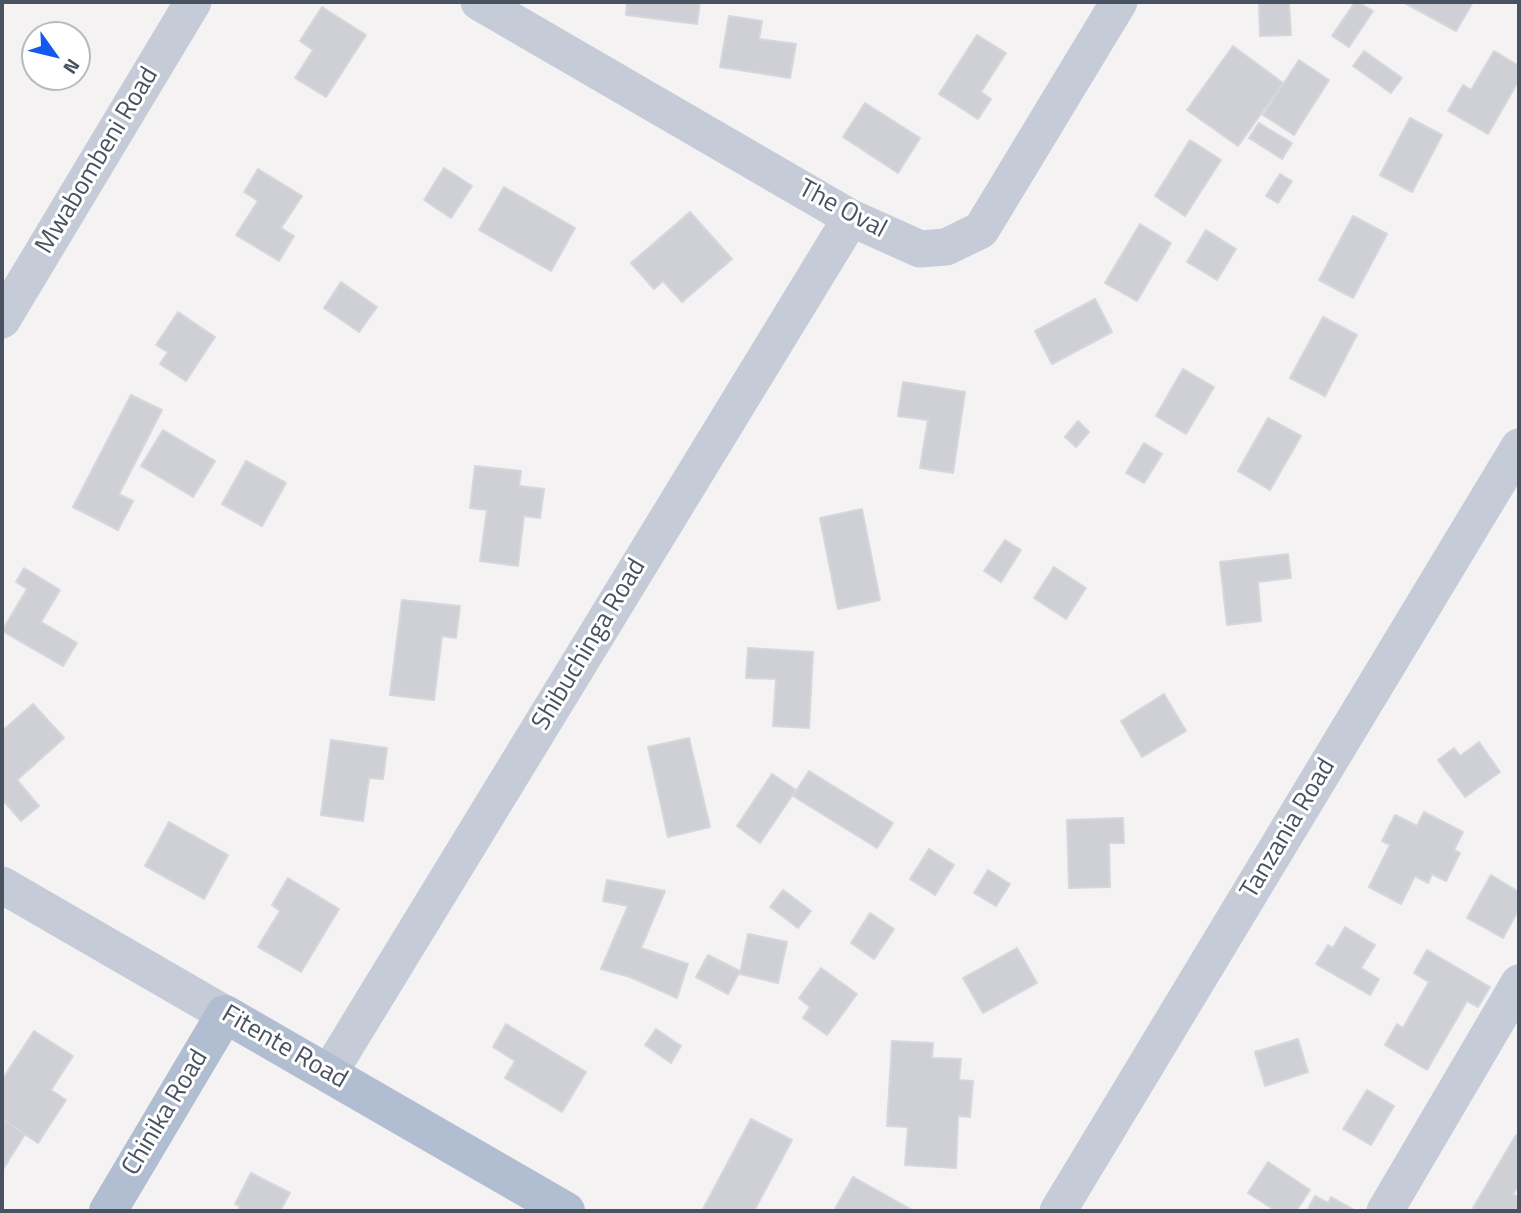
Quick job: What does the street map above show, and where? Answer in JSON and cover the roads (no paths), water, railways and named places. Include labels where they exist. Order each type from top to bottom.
[{"type":"main road","name":"Fitente Road","points":[[225,1014],[566,1211]]},
{"type":"main road","name":"Chinika Road","points":[[107,1211],[225,1014]]},
{"type":"street","name":"Mwabombeni Road","points":[[2,320],[193,2]]},
{"type":"street","name":"The Oval","points":[[479,2],[851,218],[920,248],[946,247],[981,230],[1119,2]]},
{"type":"street","name":"Shibuchinga Road","points":[[329,1073],[851,218]]},
{"type":"street","name":"Tanzania Road","points":[[1058,1211],[1519,447]]},
{"type":"street","name":"Fitente Road","points":[[2,885],[225,1014]]},
{"type":"street","points":[[1385,1211],[1519,983]]}]
